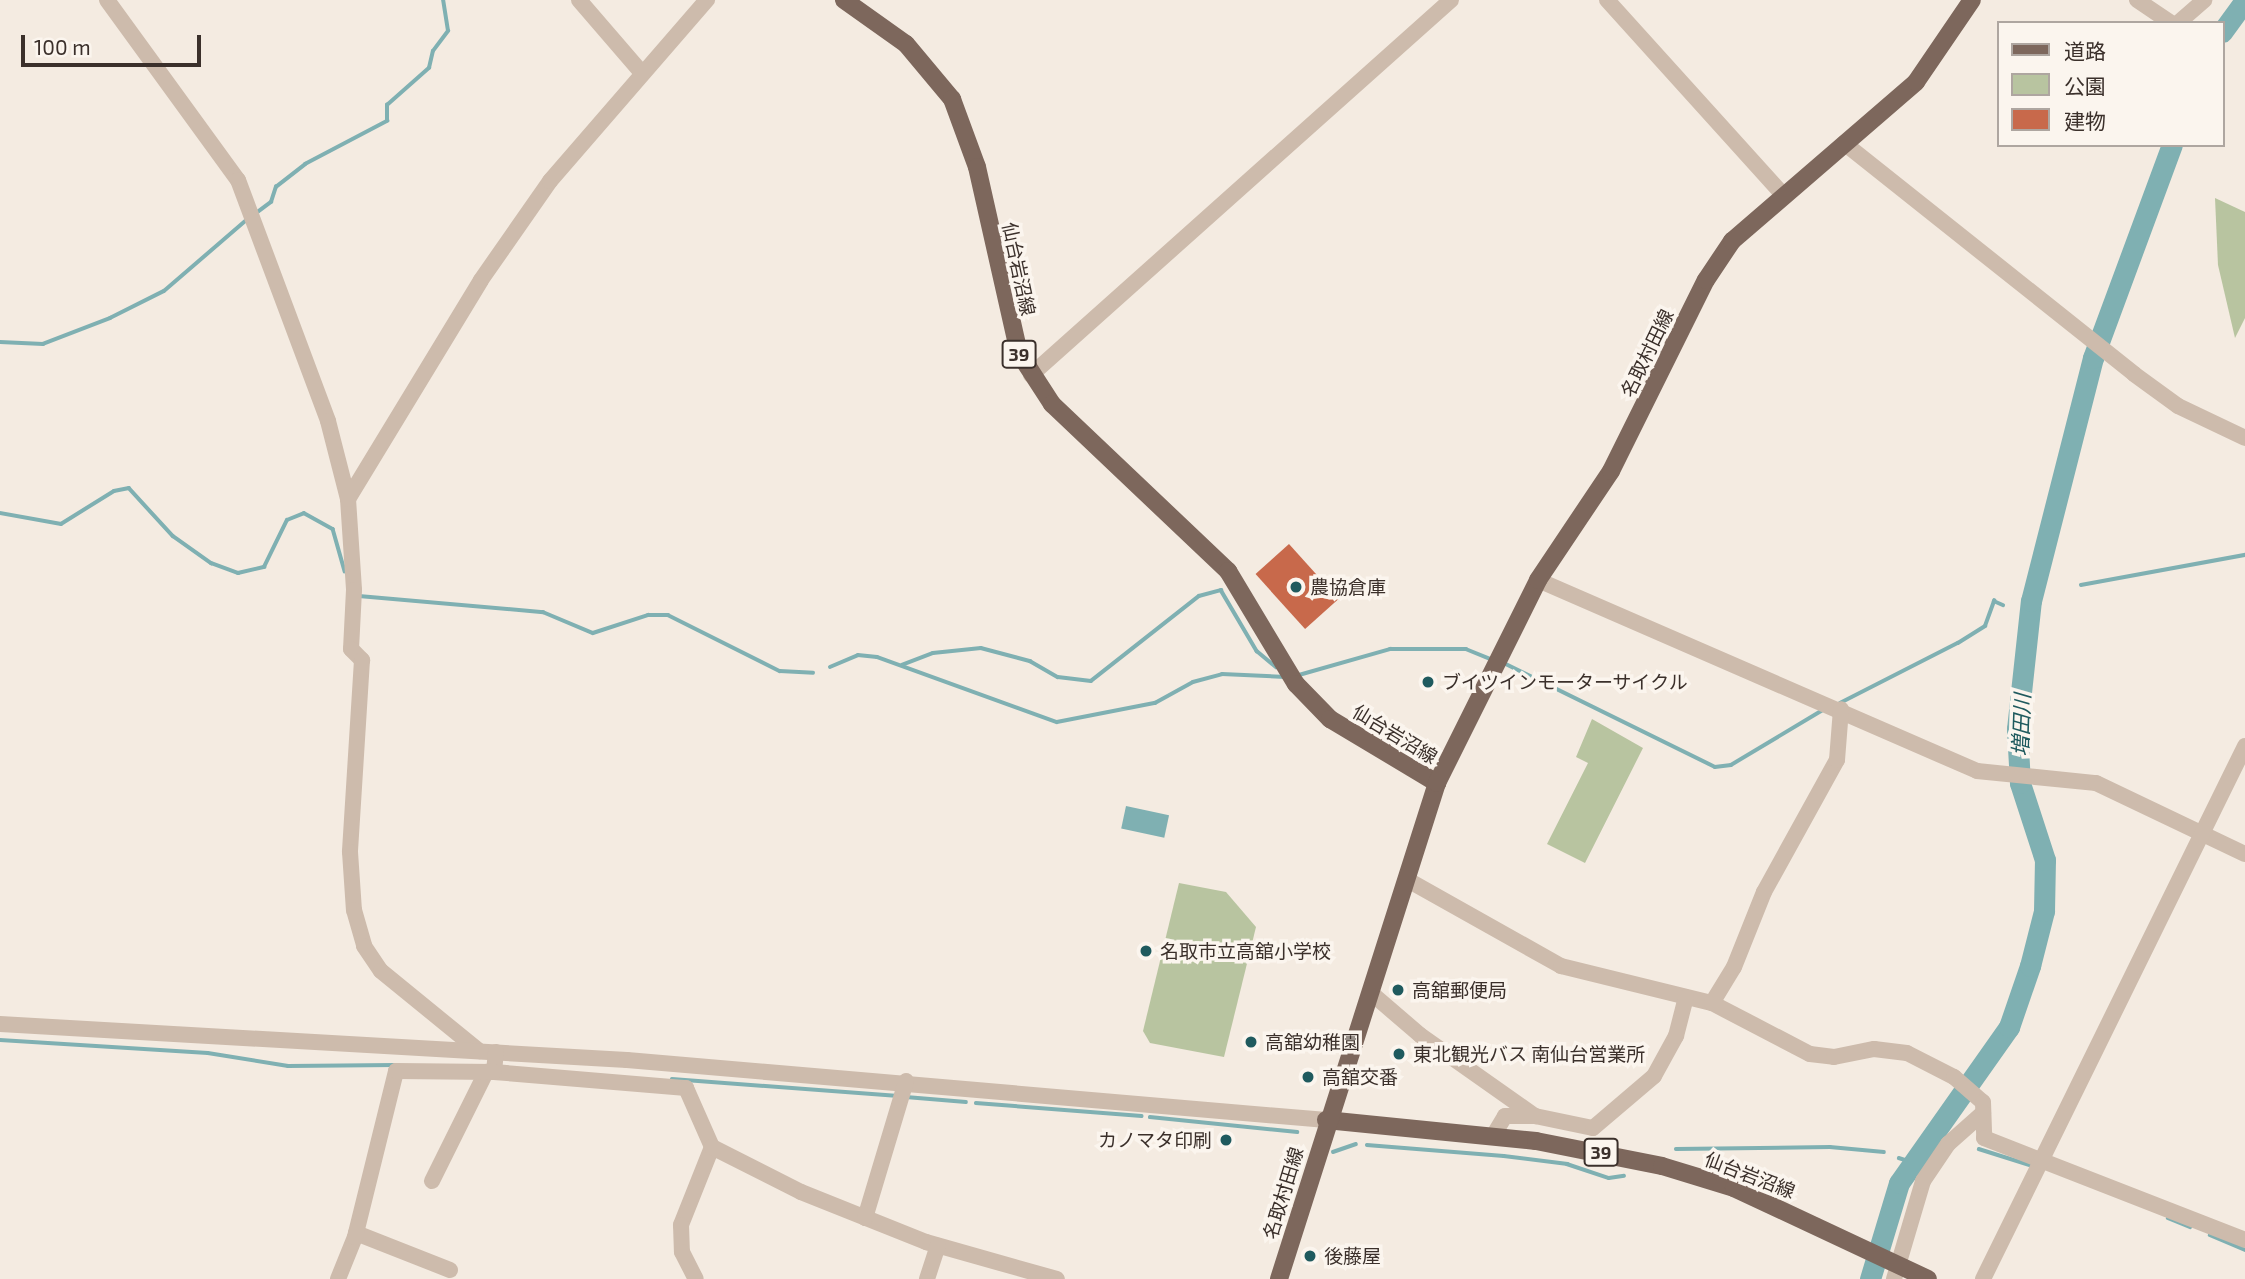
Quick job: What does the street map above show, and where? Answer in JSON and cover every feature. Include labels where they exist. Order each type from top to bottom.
[{"type":"main road","name":"仙台岩沼線","points":[[844,0],[906,44],[952,99],[977,167],[1005,310],[1031,375],[1085,438],[1228,571],[1296,684],[1352,736],[1437,783],[1326,1120],[1493,1136],[1662,1166],[1734,1188],[1860,1246],[1896,1269],[1928,1279]]},
{"type":"main road","name":"名取村田線","points":[[1437,783],[1538,580],[1611,471],[1718,260],[1783,195],[1850,151],[1923,74],[1972,0]]},
{"type":"main road","name":"名取村田線","points":[[1279,1279],[1326,1120]]},
{"type":"street","points":[[107,0],[238,180],[253,214],[328,421],[348,499],[354,596],[350,852],[354,910],[364,946],[381,971],[479,1051],[493,1066],[686,1088],[712,1147],[865,1218],[938,1246],[1057,1279]]},
{"type":"street","points":[[579,0],[642,73]]},
{"type":"street","points":[[348,499],[481,279],[575,146],[707,0]]},
{"type":"street","points":[[1031,375],[1451,0]]},
{"type":"street","points":[[1607,0],[1783,195]]},
{"type":"street","points":[[2137,0],[2168,21]]},
{"type":"street","points":[[2180,21],[2204,0]]},
{"type":"street","points":[[1850,151],[2115,360],[2178,406],[2245,438]]},
{"type":"street","points":[[1538,580],[1836,707],[1977,771],[2096,783],[2245,854]]},
{"type":"street","points":[[1712,1003],[1764,892],[1837,760],[1836,707]]},
{"type":"street","points":[[1983,1279],[2245,746]]},
{"type":"street","points":[[1406,878],[1561,966],[1712,1003],[1810,1054],[1889,1049],[1954,1077],[1983,1107],[1984,1138],[2039,1165],[2245,1240]]},
{"type":"street","points":[[1370,992],[1420,1035],[1535,1116]]},
{"type":"street","points":[[1493,1136],[1505,1116],[1535,1116],[1593,1128],[1624,1107],[1654,1076],[1676,1035],[1686,997]]},
{"type":"street","points":[[0,1024],[479,1051]]},
{"type":"street","points":[[432,1181],[493,1066]]},
{"type":"street","points":[[338,1279],[361,1235],[394,1079],[493,1066],[906,1082],[1326,1120]]},
{"type":"street","points":[[865,1218],[906,1082]]},
{"type":"street","points":[[1896,1269],[1923,1181],[1948,1144],[1983,1107]]},
{"type":"street","points":[[696,1279],[682,1252],[681,1225],[712,1147]]},
{"type":"street","points":[[361,1235],[450,1270]]},
{"type":"street","points":[[927,1279],[938,1246]]},
{"type":"green space","points":[[2215,198],[2245,212],[2245,318],[2235,338],[2218,265]]},
{"type":"green space","points":[[1592,719],[1643,748],[1585,863],[1547,844],[1588,763],[1576,757]]},
{"type":"green space","points":[[1179,883],[1226,892],[1256,927],[1224,1057],[1150,1043],[1143,1031]]},
{"type":"water","points":[[1126,806],[1169,815],[1164,838],[1121,828]]},
{"type":"building","name":"農協倉庫","points":[[1289,544],[1339,599],[1305,629],[1256,574]]},
{"type":"waterway","points":[[255,214],[271,202],[276,187],[305,164],[387,121],[387,105],[429,68],[433,51],[448,31],[443,0]]},
{"type":"waterway","name":"増田川","points":[[2224,29],[2245,0]]},
{"type":"waterway","name":"増田川","points":[[1870,1279],[1899,1183],[2009,1027],[2030,966],[2044,911],[2045,860],[2020,783],[2017,729],[2031,601],[2093,358],[2171,147]]},
{"type":"waterway","points":[[0,342],[43,344],[110,318],[164,291],[249,218]]},
{"type":"waterway","points":[[0,513],[61,524],[114,491],[129,488],[173,536],[211,563],[238,573],[264,567],[287,520],[304,513],[333,529],[345,571]]},
{"type":"waterway","points":[[2081,585],[2245,555]]},
{"type":"waterway","points":[[902,665],[933,653],[981,648],[1030,661],[1058,677],[1091,681],[1199,596],[1221,590],[1257,651],[1276,667]]},
{"type":"waterway","points":[[359,596],[543,612],[593,633],[648,615],[668,615],[780,671],[813,673]]},
{"type":"waterway","points":[[1840,703],[1958,643],[1985,626],[1994,601],[2003,605]]},
{"type":"waterway","points":[[1299,675],[1390,649],[1466,649],[1493,660]]},
{"type":"waterway","points":[[830,667],[858,655],[877,657],[1057,722],[1155,703],[1193,682],[1222,674],[1285,677]]},
{"type":"waterway","points":[[1504,663],[1715,767],[1731,765],[1823,710]]},
{"type":"waterway","points":[[0,1040],[208,1053],[288,1066],[395,1065]]},
{"type":"waterway","points":[[672,1079],[898,1096]]},
{"type":"waterway","points":[[906,1097],[966,1102]]},
{"type":"waterway","points":[[976,1103],[1141,1116]]},
{"type":"waterway","points":[[1150,1117],[1297,1132]]},
{"type":"waterway","points":[[1333,1152],[1356,1144]]},
{"type":"waterway","points":[[1367,1145],[1504,1156],[1567,1164],[1609,1178],[1624,1176]]},
{"type":"waterway","points":[[1676,1149],[1830,1147],[1884,1152]]},
{"type":"waterway","points":[[1979,1149],[2033,1166]]},
{"type":"waterway","points":[[1899,1158],[1911,1162]]},
{"type":"waterway","points":[[2168,1218],[2190,1227]]},
{"type":"waterway","points":[[2210,1235],[2245,1250]]},
{"type":"place","name":"農協倉庫","points":[[1296,587]]},
{"type":"place","name":"ブイツインモーターサイクル","points":[[1428,682]]},
{"type":"place","name":"名取市立高舘小学校","points":[[1146,951]]},
{"type":"place","name":"高舘郵便局","points":[[1398,990]]},
{"type":"place","name":"高舘幼稚園","points":[[1251,1042]]},
{"type":"place","name":"東北観光バス 南仙台営業所","points":[[1399,1054]]},
{"type":"place","name":"高舘交番","points":[[1308,1077]]},
{"type":"place","name":"カノマタ印刷","points":[[1226,1140]]},
{"type":"place","name":"後藤屋","points":[[1310,1256]]}]
